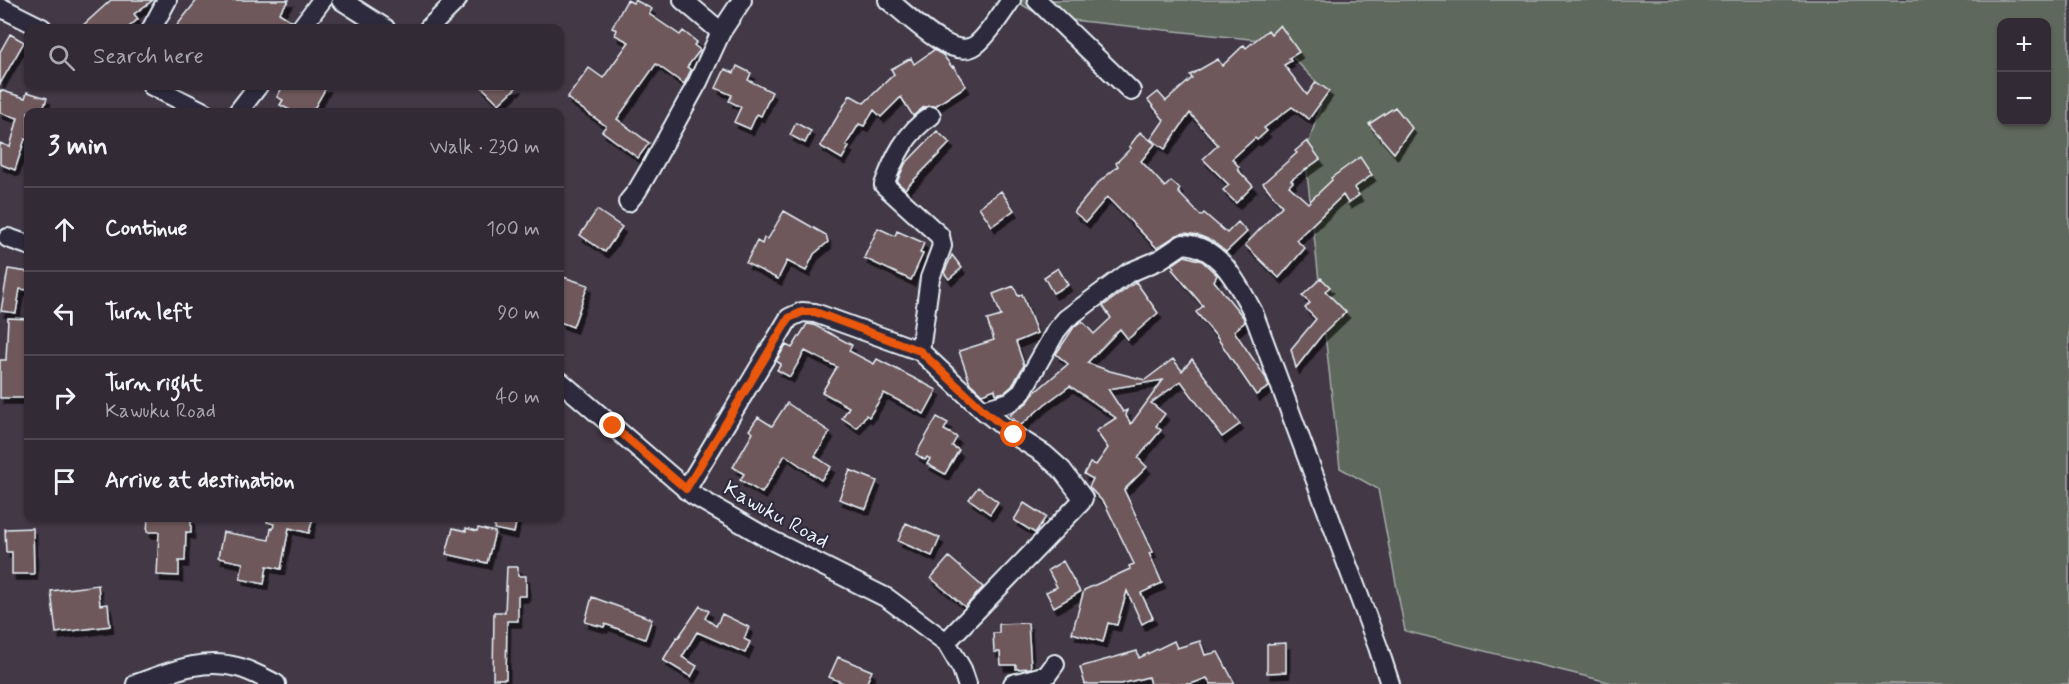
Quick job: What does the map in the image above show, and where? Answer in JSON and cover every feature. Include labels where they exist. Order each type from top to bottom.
[{"type":"street","points":[[154,24],[167,0]]},
{"type":"street","points":[[304,24],[322,0]]},
{"type":"street","points":[[341,0],[379,24]]},
{"type":"street","points":[[433,24],[457,0]]},
{"type":"street","points":[[683,0],[722,32]]},
{"type":"street","points":[[628,202],[638,191],[693,92],[722,32],[742,0]]},
{"type":"street","points":[[888,0],[934,38],[963,49],[973,47],[1011,0]]},
{"type":"street","points":[[1037,0],[1131,91]]},
{"type":"street","points":[[0,7],[34,24]]},
{"type":"street","points":[[160,90],[196,108]]},
{"type":"street","points":[[241,108],[255,90]]},
{"type":"street","points":[[920,351],[930,278],[942,246],[940,236],[884,185],[893,159],[917,124],[931,116]]},
{"type":"street","points":[[8,238],[24,243]]},
{"type":"street","points":[[983,410],[1010,402],[1021,393],[1056,330],[1066,319],[1128,273],[1159,260],[1183,244],[1195,246],[1215,257],[1226,266],[1253,312],[1390,684]]},
{"type":"street","points":[[686,489],[789,318],[797,313],[815,312],[920,351],[983,410],[1014,435],[1044,454],[1062,470],[1083,498],[946,642]]},
{"type":"street","name":"Kawuku Road","points":[[564,384],[686,489],[767,538],[887,598],[946,642],[962,669],[967,684]]},
{"type":"street","points":[[136,684],[170,672],[206,664],[237,667],[276,684]]},
{"type":"street","points":[[1013,684],[1047,675],[1055,664]]},
{"type":"shaded area","points":[[1014,0],[2069,0],[2069,684],[1616,684],[1405,631],[1378,489],[1340,468],[1305,155],[1325,91],[1278,42],[1043,17]]},
{"type":"building","points":[[111,0],[153,0],[134,14],[138,19],[132,24],[84,24]]},
{"type":"building","points":[[197,0],[289,0],[279,13],[292,21],[291,24],[178,24]]},
{"type":"building","points":[[627,0],[633,3],[635,0],[652,9],[649,14],[680,35],[683,31],[697,42],[694,45],[700,50],[687,67],[691,70],[684,84],[656,64],[617,119],[649,143],[638,158],[602,131],[606,126],[567,98],[589,68],[603,78],[629,42],[615,35],[617,30],[612,28]]},
{"type":"building","points":[[1280,25],[1299,52],[1289,58],[1291,61],[1284,65],[1307,95],[1316,82],[1329,91],[1309,119],[1292,107],[1264,128],[1267,131],[1257,140],[1255,138],[1232,159],[1239,167],[1237,169],[1253,186],[1236,203],[1223,190],[1229,185],[1203,159],[1218,145],[1190,113],[1165,149],[1151,139],[1164,120],[1148,100],[1158,92],[1166,101],[1192,78],[1190,75],[1218,59],[1222,66],[1244,45],[1246,48],[1268,30],[1271,34]]},
{"type":"building","points":[[10,34],[24,42],[0,84],[0,52]]},
{"type":"building","points":[[934,50],[943,55],[953,66],[966,86],[935,106],[924,107],[913,116],[901,97],[881,117],[874,110],[864,126],[859,124],[846,145],[849,147],[842,159],[820,146],[850,95],[864,103],[894,74],[891,69],[911,58],[914,64]]},
{"type":"building","points":[[737,66],[751,73],[748,80],[772,92],[761,116],[757,114],[750,129],[734,122],[741,107],[729,101],[732,95],[716,88],[725,69],[734,73]]},
{"type":"building","points":[[0,90],[25,98],[27,92],[47,98],[43,108],[24,108],[24,142],[15,170],[0,164],[0,143],[10,147],[18,118],[0,113]]},
{"type":"building","points":[[281,90],[325,90],[314,108],[286,108],[280,105],[283,100],[277,97]]},
{"type":"building","points":[[485,90],[514,90],[499,104]]},
{"type":"building","points":[[1395,107],[1412,128],[1394,153],[1369,124]]},
{"type":"building","points":[[796,123],[811,131],[805,143],[790,135]]},
{"type":"building","points":[[937,131],[950,143],[905,189],[897,182],[905,164]]},
{"type":"building","points":[[1140,132],[1155,144],[1141,161],[1165,187],[1171,181],[1180,189],[1178,192],[1201,216],[1204,213],[1227,233],[1238,222],[1247,232],[1226,252],[1212,241],[1185,233],[1177,235],[1157,248],[1107,197],[1086,222],[1074,212],[1098,183],[1118,166],[1116,163],[1131,148],[1129,147]]},
{"type":"building","points":[[1307,141],[1320,159],[1291,180],[1293,182],[1289,186],[1308,203],[1332,180],[1331,178],[1360,157],[1372,175],[1354,188],[1359,195],[1348,203],[1343,195],[1296,240],[1305,248],[1279,278],[1245,245],[1282,206],[1263,183]]},
{"type":"building","points":[[1001,191],[1014,210],[992,226],[979,207]]},
{"type":"building","points":[[597,210],[622,227],[605,252],[580,235]]},
{"type":"building","points":[[784,211],[826,235],[828,242],[814,254],[806,271],[787,261],[778,279],[746,263],[757,241],[762,244],[764,238],[768,239]]},
{"type":"building","points":[[878,228],[895,236],[897,231],[924,243],[920,253],[923,254],[911,280],[864,258]]},
{"type":"building","points":[[952,255],[962,268],[949,279],[944,273]]},
{"type":"building","points":[[1185,256],[1202,261],[1217,275],[1214,281],[1243,317],[1245,322],[1234,331],[1266,378],[1269,387],[1256,395],[1216,336],[1196,312],[1203,306],[1172,269],[1174,267],[1172,265]]},
{"type":"building","points":[[1058,268],[1068,285],[1053,293],[1044,277]]},
{"type":"building","points":[[8,269],[24,271],[24,290],[20,289],[16,313],[1,311]]},
{"type":"building","points":[[564,277],[588,285],[573,327],[564,324]]},
{"type":"building","points":[[1321,278],[1330,287],[1325,291],[1346,312],[1321,336],[1296,368],[1291,349],[1316,319],[1305,308],[1310,303],[1302,296]]},
{"type":"building","points":[[1136,282],[1158,313],[1128,339],[1120,329],[1087,363],[1145,380],[1173,359],[1182,371],[1192,359],[1240,424],[1222,437],[1181,381],[1151,403],[1165,414],[1156,426],[1161,430],[1138,458],[1147,467],[1124,490],[1153,552],[1149,553],[1162,583],[1141,593],[1153,618],[1142,624],[1127,591],[1117,625],[1108,623],[1103,642],[1072,633],[1084,590],[1130,569],[1129,566],[1134,564],[1105,504],[1089,487],[1093,479],[1084,474],[1090,463],[1096,465],[1108,448],[1096,431],[1116,418],[1070,386],[1020,426],[1010,415],[1028,402],[1034,393],[1068,364],[1056,354],[1074,327],[1082,321],[1094,334],[1111,318],[1103,306]],"holes":[[[1163,380],[1131,424],[1126,416],[1127,410],[1123,412],[1108,389]]]},
{"type":"building","points":[[1014,286],[1018,296],[1022,294],[1037,333],[1016,342],[1024,365],[1012,386],[1005,392],[996,394],[995,389],[982,394],[970,383],[959,351],[994,340],[987,320],[1001,316],[993,294]]},
{"type":"building","points":[[8,318],[24,319],[24,398],[0,398],[0,360],[6,360]]},
{"type":"building","points":[[807,324],[814,325],[852,345],[849,351],[874,364],[877,359],[937,390],[924,414],[884,393],[869,417],[866,415],[857,428],[842,418],[849,407],[822,392],[837,367],[805,351],[790,377],[777,370],[781,364],[776,361],[786,345],[792,348]]},
{"type":"building","points":[[787,403],[830,432],[815,456],[831,467],[821,480],[785,455],[762,493],[740,480],[744,474],[733,467],[753,433],[749,430],[758,417],[772,426]]},
{"type":"building","points":[[937,417],[948,423],[944,430],[957,437],[952,446],[959,450],[945,474],[927,464],[930,459],[927,457],[925,460],[916,454]]},
{"type":"building","points":[[850,470],[877,481],[866,509],[839,499]]},
{"type":"building","points":[[978,487],[998,502],[990,514],[969,499]]},
{"type":"building","points":[[1024,503],[1046,517],[1035,533],[1014,520]]},
{"type":"building","points":[[148,522],[191,522],[191,533],[186,532],[185,561],[179,561],[179,576],[157,575],[159,532],[147,532]]},
{"type":"building","points":[[267,522],[312,522],[309,533],[289,528],[281,569],[267,566],[264,584],[240,579],[243,563],[218,558],[223,532],[269,540],[274,524]]},
{"type":"building","points":[[495,522],[516,522],[514,533],[494,529]]},
{"type":"building","points":[[906,523],[940,538],[932,556],[898,541]]},
{"type":"building","points":[[33,528],[34,574],[12,574],[12,552],[6,552],[5,529]]},
{"type":"building","points":[[453,528],[477,531],[478,528],[495,532],[487,563],[446,554]]},
{"type":"building","points":[[949,557],[983,587],[965,607],[931,578]]},
{"type":"building","points":[[1063,561],[1080,592],[1054,607],[1046,592],[1057,587],[1048,570]]},
{"type":"building","points":[[507,567],[518,567],[518,576],[526,576],[526,596],[518,596],[518,621],[507,621],[506,679],[493,679],[494,612],[505,612]]},
{"type":"building","points":[[98,585],[100,605],[108,604],[110,626],[56,633],[51,591]]},
{"type":"building","points":[[592,597],[652,619],[645,639],[605,624],[604,627],[585,622]]},
{"type":"building","points":[[700,606],[709,611],[705,618],[716,626],[722,614],[749,627],[744,639],[750,642],[745,653],[697,632],[682,657],[697,666],[691,677],[663,660]]},
{"type":"building","points":[[1028,623],[1031,668],[1016,669],[1016,665],[1001,665],[1000,652],[994,652],[993,633],[999,633],[999,624]]},
{"type":"building","points":[[1174,641],[1177,648],[1200,641],[1205,655],[1218,652],[1235,684],[1211,684],[1207,678],[1191,684],[1150,684],[1148,677],[1121,684],[1085,684],[1080,667],[1137,651],[1139,658]]},
{"type":"building","points":[[1286,643],[1286,672],[1267,673],[1267,644]]},
{"type":"building","points":[[838,657],[872,671],[866,684],[846,684],[829,677]]},
{"type":"route","points":[[613,426],[686,489],[789,318],[797,313],[815,312],[901,342],[920,351],[983,410],[1014,435]]}]
